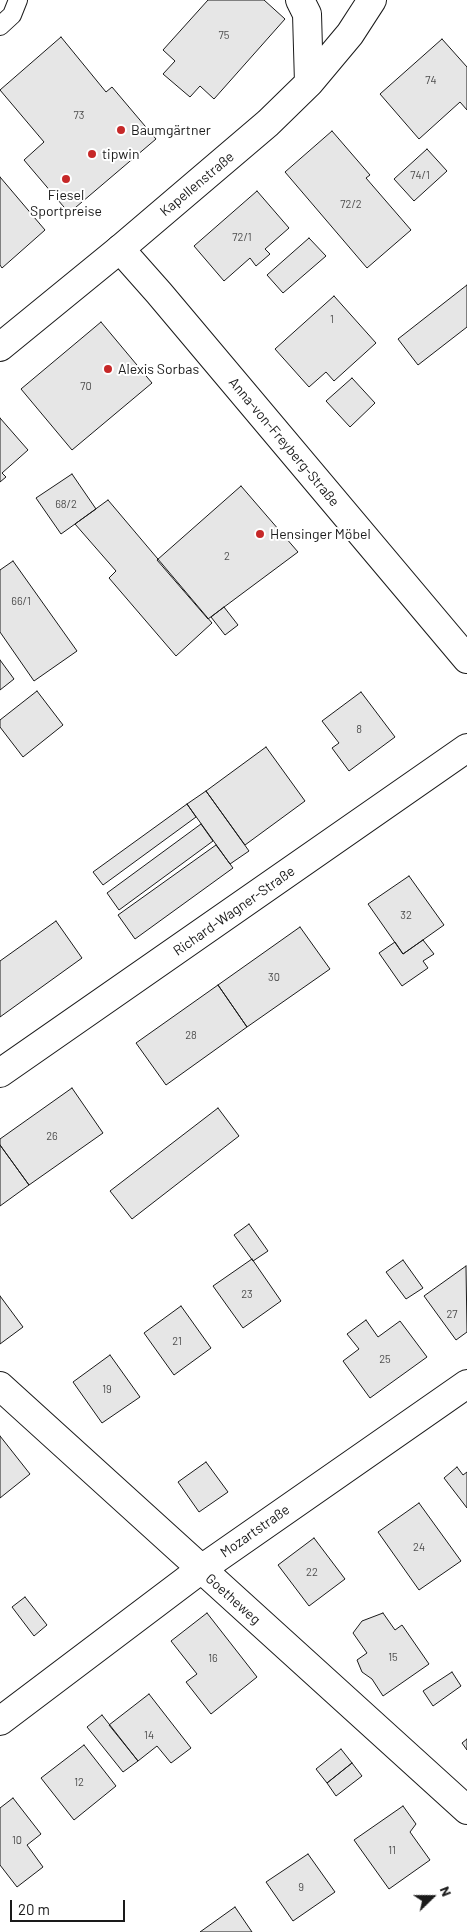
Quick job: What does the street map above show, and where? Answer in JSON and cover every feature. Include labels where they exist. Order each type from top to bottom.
[{"type":"street","points":[[300,0],[307,14],[309,83]]},
{"type":"street","name":"Kapellenstraße","points":[[0,347],[120,249],[268,123],[309,83],[350,34],[372,0]]},
{"type":"street","name":"Anna-von-Freyberg-Straße","points":[[120,249],[467,659]]},
{"type":"street","name":"Richard-Wagner-Straße","points":[[0,1073],[467,748]]},
{"type":"street","name":"Mozartstraße","points":[[0,1721],[200,1570],[467,1384]]},
{"type":"street","name":"Goetheweg","points":[[0,1386],[200,1570],[467,1810]]},
{"type":"lane","points":[[0,26],[12,15],[18,0]]},
{"type":"building","points":[[208,0],[264,0],[285,19],[214,99],[200,86],[190,97],[163,74],[175,61],[163,50]]},
{"type":"building","points":[[61,37],[106,92],[112,87],[156,139],[69,213],[24,160],[44,142],[0,90]]},
{"type":"building","points":[[442,39],[467,67],[467,110],[460,102],[419,139],[380,94]]},
{"type":"building","points":[[332,131],[370,175],[366,178],[411,230],[367,268],[285,172]]},
{"type":"building","points":[[427,149],[447,171],[414,201],[394,179]]},
{"type":"building","points":[[0,177],[45,230],[2,268],[0,265]]},
{"type":"building","points":[[257,191],[289,228],[265,249],[270,254],[256,266],[250,258],[224,281],[194,246]]},
{"type":"building","points":[[309,238],[326,256],[283,293],[267,275]]},
{"type":"building","points":[[467,285],[467,327],[418,365],[398,339]]},
{"type":"building","points":[[334,296],[376,343],[334,381],[326,372],[309,387],[275,349]]},
{"type":"building","points":[[101,322],[152,383],[72,450],[21,389]]},
{"type":"building","points":[[352,378],[375,403],[350,427],[326,401]]},
{"type":"building","points":[[0,418],[28,450],[2,473],[6,477],[0,482]]},
{"type":"building","points":[[72,474],[96,509],[61,534],[36,498]]},
{"type":"building","points":[[241,486],[298,552],[208,619],[157,560]]},
{"type":"building","points":[[108,500],[212,623],[176,656],[109,578],[116,571],[75,524]]},
{"type":"building","points":[[13,561],[77,651],[34,681],[0,632],[0,570]]},
{"type":"building","points":[[224,607],[238,625],[225,635],[211,617]]},
{"type":"building","points":[[0,660],[14,679],[0,690]]},
{"type":"building","points":[[37,691],[63,725],[23,757],[0,727],[0,720]]},
{"type":"building","points":[[361,692],[395,737],[349,771],[332,748],[339,743],[322,721]]},
{"type":"building","points":[[266,747],[305,801],[245,845],[206,791]]},
{"type":"building","points":[[206,791],[249,851],[230,864],[187,804]]},
{"type":"building","points":[[187,804],[196,817],[103,885],[93,872]]},
{"type":"building","points":[[201,824],[213,841],[119,910],[107,893]]},
{"type":"building","points":[[216,845],[233,868],[135,939],[118,915]]},
{"type":"building","points":[[409,876],[444,925],[403,954],[368,904]]},
{"type":"building","points":[[56,921],[82,958],[0,1017],[0,961]]},
{"type":"building","points":[[300,927],[330,969],[247,1027],[218,985]]},
{"type":"building","points":[[423,940],[434,954],[423,961],[428,968],[402,986],[379,953],[395,942],[403,954]]},
{"type":"building","points":[[218,985],[247,1027],[166,1085],[136,1043]]},
{"type":"building","points":[[72,1088],[103,1133],[29,1185],[0,1145],[0,1139]]},
{"type":"building","points":[[218,1108],[239,1136],[132,1219],[110,1191]]},
{"type":"building","points":[[0,1145],[29,1185],[0,1206]]},
{"type":"building","points":[[249,1224],[268,1251],[253,1261],[234,1235]]},
{"type":"building","points":[[252,1259],[281,1301],[243,1328],[213,1286]]},
{"type":"building","points":[[403,1260],[423,1288],[406,1299],[386,1272]]},
{"type":"building","points":[[466,1266],[467,1332],[456,1340],[424,1296]]},
{"type":"building","points":[[0,1296],[23,1327],[0,1344]]},
{"type":"building","points":[[181,1306],[211,1348],[174,1375],[144,1333]]},
{"type":"building","points":[[366,1320],[378,1337],[400,1321],[427,1357],[370,1398],[343,1361],[359,1349],[347,1334]]},
{"type":"building","points":[[110,1355],[140,1397],[102,1423],[73,1382]]},
{"type":"building","points":[[0,1436],[30,1474],[0,1498]]},
{"type":"building","points":[[206,1462],[228,1492],[199,1512],[178,1482]]},
{"type":"building","points":[[457,1467],[463,1475],[467,1472],[467,1508],[444,1478]]},
{"type":"building","points":[[419,1503],[461,1561],[419,1590],[378,1532]]},
{"type":"building","points":[[314,1538],[345,1579],[309,1606],[278,1565]]},
{"type":"building","points":[[25,1597],[47,1625],[34,1636],[12,1607]]},
{"type":"building","points":[[207,1613],[257,1677],[211,1714],[186,1682],[197,1674],[171,1641]]},
{"type":"building","points":[[383,1613],[395,1630],[402,1625],[429,1664],[383,1696],[372,1679],[362,1672],[357,1660],[367,1653],[353,1633],[362,1621]]},
{"type":"building","points":[[452,1672],[461,1686],[433,1706],[423,1691]]},
{"type":"building","points":[[149,1694],[191,1748],[171,1763],[157,1746],[138,1761],[109,1725]]},
{"type":"building","points":[[102,1715],[138,1761],[123,1772],[87,1727]]},
{"type":"building","points":[[467,1739],[467,1750],[462,1743]]},
{"type":"building","points":[[84,1745],[116,1786],[74,1820],[41,1778]]},
{"type":"building","points":[[341,1749],[352,1763],[327,1783],[316,1769]]},
{"type":"building","points":[[352,1763],[362,1776],[336,1796],[327,1783]]},
{"type":"building","points":[[13,1798],[41,1834],[27,1845],[43,1867],[17,1887],[0,1865],[0,1808]]},
{"type":"building","points":[[403,1806],[416,1824],[410,1832],[430,1860],[389,1889],[354,1840]]},
{"type":"building","points":[[308,1854],[335,1892],[293,1921],[266,1882]]},
{"type":"building","points":[[235,1907],[252,1932],[200,1932]]},
{"type":"place","name":"Baumgärtner","points":[[121,130]]},
{"type":"place","name":"tipwin","points":[[92,154]]},
{"type":"place","name":"Fiesel Sportpreise","points":[[66,179]]},
{"type":"place","name":"Alexis Sorbas","points":[[108,369]]},
{"type":"place","name":"Hensinger Möbel","points":[[260,534]]}]
